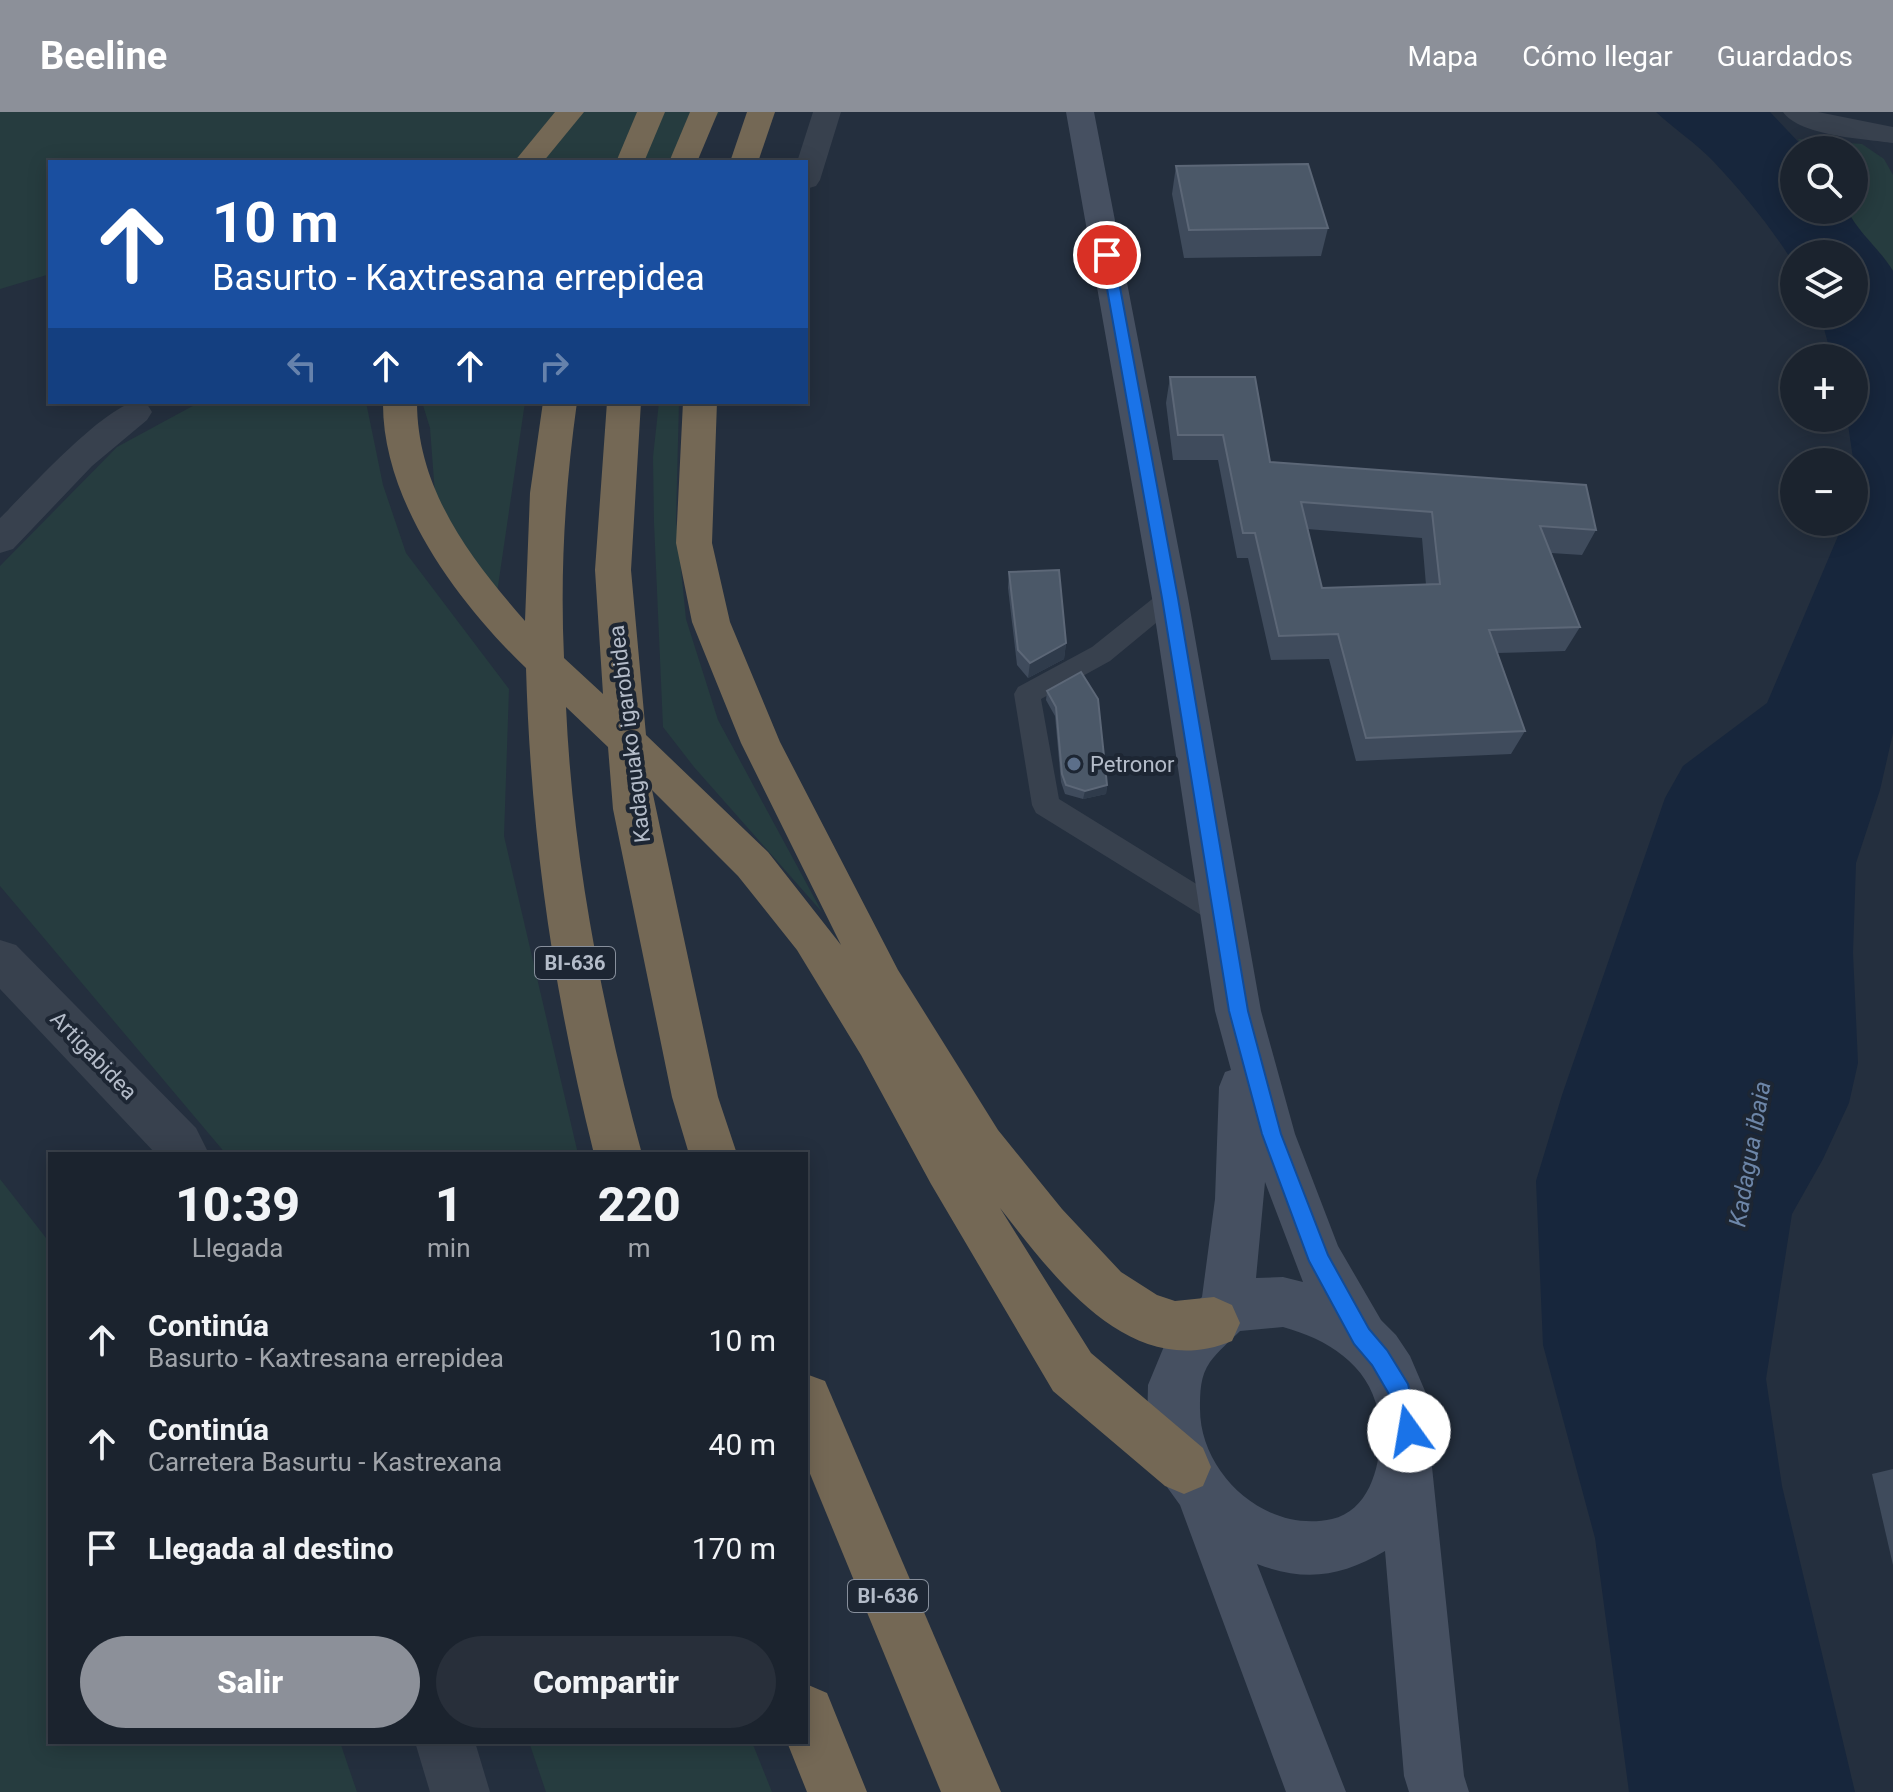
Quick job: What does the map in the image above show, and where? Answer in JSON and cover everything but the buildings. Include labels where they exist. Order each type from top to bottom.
[{"type":"highway","points":[[530,160],[570,112]]},
{"type":"highway","points":[[631,160],[651,112]]},
{"type":"highway","points":[[684,160],[704,112]]},
{"type":"highway","points":[[745,160],[761,112]]},
{"type":"highway","points":[[400,404],[400,425],[407,464],[420,500],[474,587],[517,637],[734,844],[803,925],[877,1040],[948,1168],[1072,1372],[1194,1482]]},
{"type":"highway","name":"BI-636","points":[[560,404],[547,493],[543,608],[549,769],[564,903],[593,1058],[617,1152]]},
{"type":"highway","points":[[700,404],[694,543],[711,622],[761,743],[813,841],[882,984],[981,1146],[1045,1226],[1103,1290],[1142,1315],[1175,1327],[1219,1317]]},
{"type":"highway","name":"Kadaguako igarobidea","points":[[624,405],[613,570],[617,643],[634,809],[695,1097],[712,1152]]},
{"type":"highway","name":"BI-636","points":[[808,1405],[971,1792]]},
{"type":"highway","points":[[808,1719],[837,1792]]},
{"type":"street","points":[[808,174],[827,112]]},
{"type":"street","points":[[1080,112],[1170,598],[1238,1011],[1271,1134],[1319,1261],[1362,1337],[1380,1357],[1400,1392],[1409,1431],[1406,1470],[1434,1776],[1439,1792]]},
{"type":"street","points":[[1797,112],[1818,123],[1893,135]]},
{"type":"street","points":[[0,500],[145,407]]},
{"type":"street","points":[[0,540],[80,458],[145,407]]},
{"type":"street","name":"Artigabidea","points":[[0,959],[184,1152]]},
{"type":"street","points":[[1219,1317],[1236,1248],[1244,1134],[1238,1011]]},
{"type":"street","points":[[1316,1792],[1173,1431],[1172,1394],[1182,1361],[1200,1333],[1219,1317],[1283,1302],[1319,1311],[1362,1337]]},
{"type":"street","points":[[1194,1482],[1229,1523],[1261,1541],[1294,1548],[1332,1547],[1367,1532],[1392,1504],[1406,1470]]},
{"type":"street","points":[[446,1744],[460,1792]]},
{"type":"lane","points":[[1170,598],[1101,654],[1027,694],[1029,708],[1046,805],[1222,915]]},
{"type":"green space","points":[[0,112],[720,112],[684,160],[48,160],[48,275],[0,289]]},
{"type":"green space","points":[[1868,148],[1884,159],[1893,175],[1893,271],[1857,226],[1868,224]]},
{"type":"green space","points":[[196,404],[366,404],[383,485],[406,553],[509,689],[504,836],[578,1152],[224,1152],[0,886],[0,566],[117,447]]},
{"type":"green space","points":[[423,404],[525,404],[497,593],[463,544],[435,494],[430,428]]},
{"type":"green space","points":[[659,404],[679,404],[676,520],[686,619],[718,720],[822,912],[694,767],[663,727],[653,457]]},
{"type":"green space","points":[[0,1179],[48,1240],[48,1744],[341,1744],[357,1792],[0,1792]]},
{"type":"green space","points":[[530,1744],[753,1744],[772,1792],[546,1792]]},
{"type":"water","name":"Kadagua ibaia","points":[[1656,112],[1770,112],[1793,136],[1780,136],[1780,224],[1856,224],[1893,271],[1893,733],[1880,790],[1856,863],[1853,953],[1858,1063],[1849,1103],[1823,1159],[1792,1214],[1766,1379],[1782,1486],[1855,1792],[1629,1792],[1595,1538],[1543,1345],[1536,1181],[1562,1095],[1665,798],[1683,766],[1767,703],[1838,536],[1868,536],[1868,448],[1851,448],[1849,432],[1868,432],[1868,344],[1828,344],[1824,328],[1868,328],[1868,240],[1780,240],[1780,244],[1746,198],[1699,148]]},
{"type":"place","name":"Petronor","points":[[1074,764]]},
{"type":"route","points":[[1107,255],[1170,598],[1238,1011],[1271,1134],[1319,1261],[1362,1337],[1380,1357],[1400,1392],[1409,1431]]}]
